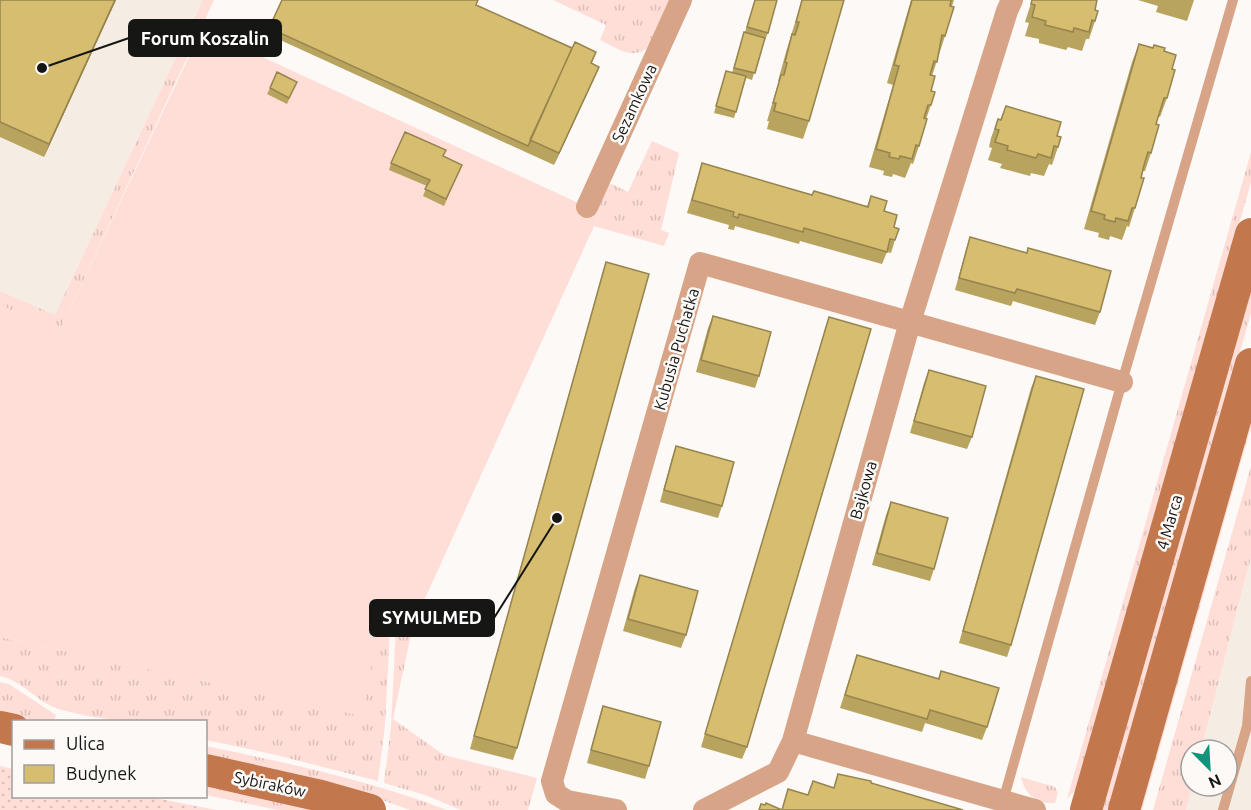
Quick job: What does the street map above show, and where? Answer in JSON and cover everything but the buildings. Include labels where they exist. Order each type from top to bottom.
[{"type":"main road","name":"4 Marca","points":[[1086,810],[1251,234]]},
{"type":"main road","points":[[1124,810],[1251,364]]},
{"type":"main road","name":"Sybiraków","points":[[207,770],[317,795],[369,810]]},
{"type":"street","name":"Sezamkowa","points":[[586,207],[681,0]]},
{"type":"street","name":"Bajkowa","points":[[793,741],[910,322],[1012,0]]},
{"type":"street","name":"Kubusia Puchatka","points":[[616,810],[567,801],[556,794],[552,781],[700,263],[1122,382]]},
{"type":"street","points":[[704,810],[778,772],[793,741],[1001,806],[1035,810]]},
{"type":"lane","points":[[1001,806],[1233,0]]},
{"type":"lane","points":[[1223,810],[1247,726],[1251,681]]},
{"type":"shaded area","points":[[0,0],[214,0],[59,332],[0,305]]},
{"type":"shaded area","points":[[1251,557],[1251,810],[1186,810],[1189,798],[1239,798],[1239,738],[1204,738]]},
{"type":"green space","points":[[203,0],[214,0],[59,332],[0,305],[0,291],[55,315]]},
{"type":"green space","points":[[553,0],[675,0],[651,45],[635,53],[625,52],[600,40],[606,25]]},
{"type":"green space","points":[[202,29],[600,213],[413,625],[379,627],[362,716],[0,637],[0,305],[59,332]]},
{"type":"green space","points":[[652,141],[679,153],[661,230],[669,233],[664,246],[594,226],[600,213],[592,208],[604,186],[612,184],[628,192]]},
{"type":"green space","points":[[1251,152],[1251,182],[1081,784],[1067,799]]},
{"type":"green space","points":[[1251,278],[1251,313],[1110,810],[1099,810]]},
{"type":"green space","points":[[1251,407],[1251,427],[1142,810],[1137,810]]},
{"type":"green space","points":[[1251,466],[1251,557],[1204,738],[1179,738],[1179,798],[1189,798],[1186,810],[1153,810]]},
{"type":"green space","points":[[413,625],[393,719],[444,755],[537,778],[528,810],[461,810],[425,795],[384,783],[391,726],[396,627]]},
{"type":"green space","points":[[379,627],[390,628],[385,725],[378,781],[207,740],[207,720],[113,719],[77,714],[51,706],[16,682],[0,676],[0,637],[361,715]]},
{"type":"green space","points":[[0,682],[9,684],[56,715],[54,720],[30,720],[0,713]]},
{"type":"green space","points":[[207,746],[358,781],[447,810],[410,810],[294,776],[207,757]]},
{"type":"green space","points":[[0,766],[12,769],[12,798],[155,798],[216,810],[0,810]]},
{"type":"green space","points":[[1021,777],[1055,787],[1058,793],[1055,803],[1043,802],[1033,797],[1025,789]]},
{"type":"green space","points":[[207,784],[317,810],[278,810],[207,795]]},
{"type":"place","name":"Forum Koszalin","points":[[42,68]]},
{"type":"place","name":"SYMULMED","points":[[557,518]]}]
